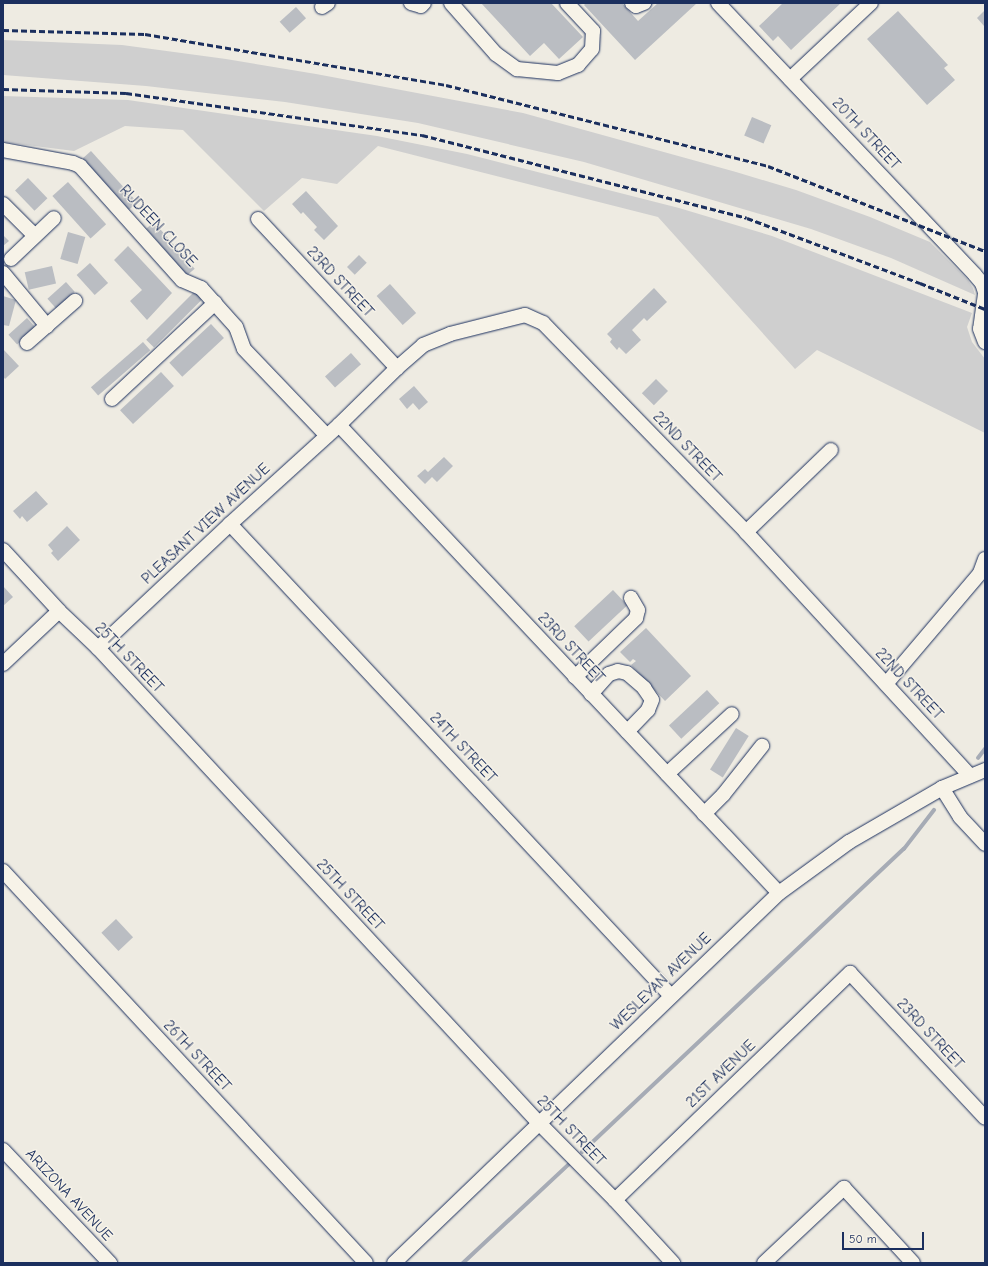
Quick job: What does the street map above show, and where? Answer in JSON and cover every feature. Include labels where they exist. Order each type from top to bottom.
[{"type":"street","points":[[411,3],[421,6],[424,3]]},
{"type":"street","points":[[451,3],[496,54],[517,69],[558,73],[578,65],[592,49],[593,31],[567,3]]},
{"type":"street","points":[[632,3],[636,6],[644,3]]},
{"type":"street","name":"20TH STREET","points":[[718,3],[982,283],[985,293],[980,329],[985,342]]},
{"type":"street","points":[[790,79],[870,3]]},
{"type":"street","name":"RUDEEN CLOSE","points":[[3,150],[73,163],[80,166],[182,280],[201,288],[236,327],[244,349],[327,436]]},
{"type":"street","points":[[3,204],[35,236]]},
{"type":"street","points":[[11,259],[54,218]]},
{"type":"street","name":"23RD STREET","points":[[258,219],[397,368]]},
{"type":"street","points":[[3,273],[47,326]]},
{"type":"street","points":[[27,343],[76,301]]},
{"type":"street","points":[[112,399],[214,303]]},
{"type":"street","name":"22ND STREET","points":[[339,425],[397,368],[423,345],[450,334],[525,315],[543,323],[746,532],[970,776]]},
{"type":"street","name":"23RD STREET","points":[[339,425],[779,893]]},
{"type":"street","name":"PLEASANT VIEW AVENUE","points":[[98,648],[230,524],[339,425]]},
{"type":"street","points":[[746,532],[831,450]]},
{"type":"street","name":"24TH STREET","points":[[230,524],[671,996]]},
{"type":"street","name":"25TH STREET","points":[[3,550],[59,611],[98,648],[539,1123],[673,1263]]},
{"type":"street","points":[[886,684],[980,573],[985,559]]},
{"type":"street","points":[[575,677],[636,618],[638,610],[631,598]]},
{"type":"street","points":[[3,664],[59,611]]},
{"type":"street","points":[[591,694],[609,674],[618,671],[627,673],[644,688],[652,700],[648,710],[627,732]]},
{"type":"street","points":[[667,774],[732,714]]},
{"type":"street","points":[[704,814],[723,795],[762,746]]},
{"type":"street","name":"WESLEYAN AVENUE","points":[[394,1263],[779,893],[849,842],[942,788],[985,770]]},
{"type":"street","points":[[942,788],[960,818],[985,844]]},
{"type":"street","name":"26TH STREET","points":[[3,871],[366,1263]]},
{"type":"street","name":"23RD STREET","points":[[850,973],[985,1118]]},
{"type":"street","name":"21ST AVENUE","points":[[614,1200],[850,973]]},
{"type":"street","name":"ARIZONA AVENUE","points":[[3,1150],[110,1263]]},
{"type":"street","points":[[764,1263],[844,1188],[913,1263]]},
{"type":"shaded area","points":[[3,40],[122,45],[226,59],[316,74],[523,113],[736,172],[796,190],[870,217],[930,242],[967,279],[973,288],[975,295],[891,258],[811,229],[584,162],[418,123],[285,102],[146,86],[3,75]]},
{"type":"shaded area","points":[[3,96],[128,100],[377,136],[467,154],[679,208],[772,236],[972,313],[967,327],[972,342],[985,359],[985,433],[817,350],[795,369],[658,217],[378,146],[337,184],[302,178],[264,211],[183,130],[125,126],[74,151],[3,142]]},
{"type":"building","points":[[481,3],[551,3],[583,37],[559,59],[544,43],[530,56]]},
{"type":"building","points":[[586,3],[622,3],[638,21],[658,3],[697,3],[635,60],[584,5]]},
{"type":"building","points":[[783,3],[841,3],[791,50],[778,36],[773,41],[759,26]]},
{"type":"building","points":[[296,7],[306,18],[290,33],[280,22]]},
{"type":"building","points":[[985,10],[985,25],[984,26],[977,18]]},
{"type":"building","points":[[898,11],[948,65],[944,68],[955,80],[927,105],[867,39]]},
{"type":"building","points":[[752,117],[771,125],[764,144],[744,135]]},
{"type":"building","points":[[91,151],[137,202],[129,210],[83,158]]},
{"type":"building","points":[[28,178],[47,198],[35,211],[15,191]]},
{"type":"building","points":[[68,182],[106,224],[91,238],[52,196]]},
{"type":"building","points":[[306,191],[338,226],[324,240],[314,230],[317,227],[303,212],[301,214],[292,204]]},
{"type":"building","points":[[154,222],[195,269],[187,275],[146,229]]},
{"type":"building","points":[[68,232],[85,237],[78,264],[60,259]]},
{"type":"building","points":[[3,235],[9,241],[3,246]]},
{"type":"building","points":[[128,246],[172,293],[147,320],[130,301],[142,290],[114,260]]},
{"type":"building","points":[[359,255],[367,263],[355,275],[347,267]]},
{"type":"building","points":[[90,263],[108,283],[95,295],[77,275]]},
{"type":"building","points":[[52,266],[56,284],[29,290],[25,272]]},
{"type":"building","points":[[66,282],[75,292],[56,308],[47,299]]},
{"type":"building","points":[[390,284],[416,313],[403,325],[377,296]]},
{"type":"building","points":[[654,288],[667,302],[647,321],[644,318],[632,330],[641,340],[626,354],[619,347],[617,350],[610,342],[612,339],[607,334]]},
{"type":"building","points":[[195,291],[203,299],[154,348],[146,340]]},
{"type":"building","points":[[3,296],[16,300],[9,326],[3,325]]},
{"type":"building","points":[[27,318],[36,328],[17,344],[8,335]]},
{"type":"building","points":[[211,324],[224,338],[182,377],[169,363]]},
{"type":"building","points":[[143,342],[150,350],[98,396],[91,387]]},
{"type":"building","points":[[3,349],[19,366],[5,379],[3,376]]},
{"type":"building","points":[[351,353],[361,364],[335,388],[325,376]]},
{"type":"building","points":[[161,372],[174,386],[133,424],[120,410]]},
{"type":"building","points":[[656,379],[668,391],[654,405],[642,393]]},
{"type":"building","points":[[414,386],[428,402],[419,410],[413,403],[407,409],[399,399]]},
{"type":"building","points":[[444,457],[453,466],[437,482],[432,477],[425,484],[417,476],[425,469],[428,472]]},
{"type":"building","points":[[36,491],[48,504],[27,522],[22,516],[20,519],[13,511]]},
{"type":"building","points":[[67,526],[80,540],[58,561],[51,553],[53,551],[48,545]]},
{"type":"building","points":[[3,586],[13,597],[3,606]]},
{"type":"building","points":[[613,590],[627,605],[589,642],[574,626]]},
{"type":"building","points":[[646,628],[691,676],[665,701],[631,665],[636,661],[633,659],[630,662],[620,652]]},
{"type":"building","points":[[707,690],[719,703],[681,739],[669,725]]},
{"type":"building","points":[[736,728],[749,736],[723,778],[710,770]]},
{"type":"building","points":[[116,919],[133,937],[118,951],[101,933]]},
{"type":"waterway","points":[[978,758],[985,749]]},
{"type":"waterway","points":[[582,1152],[904,849],[934,810]]},
{"type":"waterway","points":[[463,1263],[568,1165]]},
{"type":"railway","points":[[3,30],[145,34],[446,85],[768,166],[985,251]]},
{"type":"railway","points":[[3,89],[126,93],[422,135],[747,218],[985,309]]}]
